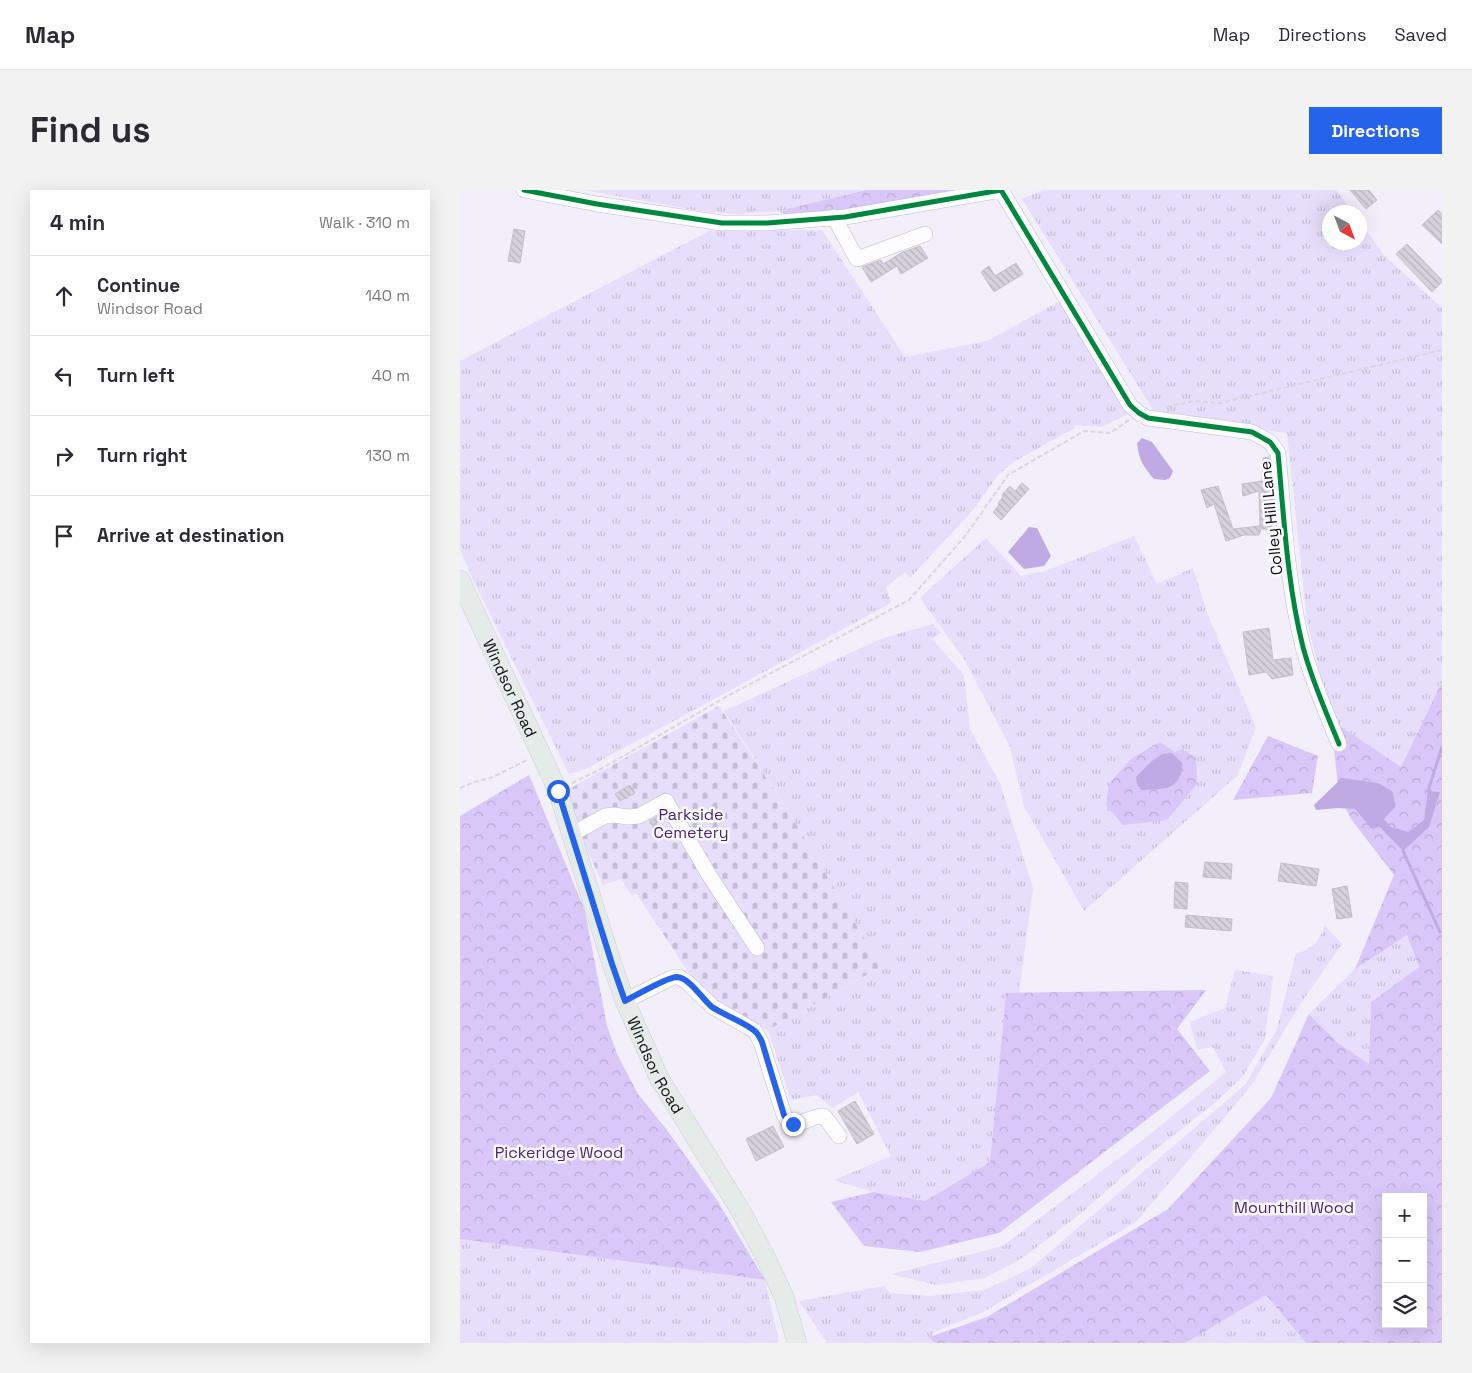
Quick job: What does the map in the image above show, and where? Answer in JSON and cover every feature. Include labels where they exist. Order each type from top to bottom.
[{"type":"main road","name":"Windsor Road","points":[[460,580],[558,791],[612,964],[625,1001],[658,1078],[742,1213],[766,1258],[784,1298],[797,1343]]},
{"type":"street","points":[[524,190],[598,204],[722,223],[767,223],[845,217],[1001,190],[1118,386],[1130,405],[1139,413]]},
{"type":"street","points":[[834,217],[857,259],[925,234]]},
{"type":"street","name":"Colley Hill Lane","points":[[1139,413],[1148,418],[1161,421],[1252,432],[1270,442],[1278,453],[1289,579],[1303,647],[1315,687],[1339,744]]},
{"type":"street","points":[[572,834],[605,816],[639,816],[666,802],[709,875],[757,948]]},
{"type":"street","points":[[625,1001],[666,980],[674,977],[683,979],[713,1007],[748,1026],[757,1034],[762,1042],[784,1115],[789,1123],[800,1123],[816,1116],[824,1116],[839,1136]]},
{"type":"path","points":[[1166,407],[1194,401],[1220,403],[1442,350]]},
{"type":"path","points":[[572,784],[600,770],[724,698],[909,600],[966,535],[1008,475],[1084,430],[1110,433],[1139,413]]},
{"type":"path","points":[[460,788],[491,778],[530,759]]},
{"type":"green space","points":[[584,190],[866,190],[779,211],[737,214],[700,211]]},
{"type":"green space","points":[[866,190],[971,190],[913,201],[788,216],[779,211]]},
{"type":"green space","points":[[1043,190],[1336,190],[1348,205],[1322,205],[1322,250],[1367,250],[1367,232],[1384,255],[1442,308],[1442,682],[1401,768],[1331,720],[1307,621],[1287,433],[1155,413],[1022,199]]},
{"type":"green space","points":[[822,230],[905,357],[987,341],[1060,301],[1130,413],[1101,427],[1076,425],[1073,429],[1015,461],[999,474],[973,510],[910,578],[905,572],[886,587],[891,603],[585,769],[569,774],[474,582],[460,549],[460,361],[709,231]]},
{"type":"green space","points":[[1134,536],[1157,584],[1193,568],[1207,613],[1256,728],[1237,776],[1084,911],[1024,806],[1010,747],[964,659],[920,598],[986,538],[1021,576],[1043,572]]},
{"type":"green space","points":[[933,624],[941,633],[932,639],[964,675],[970,729],[1000,783],[1033,888],[1019,993],[1006,994],[990,1162],[925,1201],[873,1192],[834,1180],[891,1156],[858,1092],[832,1108],[817,1095],[791,1100],[768,1030],[882,968],[787,809],[724,711],[883,638]]},
{"type":"green space","name":"Mounthill Wood","points":[[1442,682],[1441,1343],[1306,1343],[1266,1295],[1185,1343],[935,1343],[929,1337],[987,1317],[1168,1209],[1271,1098],[1309,1014],[1338,1043],[1369,1064],[1371,1002],[1419,967],[1407,935],[1355,969],[1394,875],[1351,819],[1339,796],[1331,720],[1401,767]]},
{"type":"green space","name":"Parkside Cemetery","points":[[719,706],[787,809],[882,968],[877,969],[768,1030],[724,1012],[695,982],[636,893],[632,896],[621,879],[603,885],[562,793]]},
{"type":"green space","points":[[1268,736],[1318,756],[1312,793],[1233,800]]},
{"type":"green space","points":[[1160,742],[1175,752],[1182,749],[1196,758],[1197,784],[1167,820],[1123,825],[1106,805],[1109,784],[1132,758]]},
{"type":"green space","name":"Pickeridge Wood","points":[[529,775],[585,911],[607,1026],[617,1054],[638,1094],[667,1130],[717,1200],[765,1280],[460,1239],[460,816]]},
{"type":"green space","points":[[1325,926],[1342,944],[1299,1006],[1251,1086],[1136,1222],[983,1312],[932,1333],[935,1343],[827,1343],[799,1301],[884,1286],[890,1293],[930,1296],[985,1290],[1031,1268],[1246,1084],[1277,1029],[1296,954],[1314,944]]},
{"type":"green space","points":[[1407,935],[1419,967],[1371,1002],[1369,1064],[1338,1043],[1309,1014],[1355,969]]},
{"type":"green space","points":[[1235,970],[1273,976],[1265,1039],[1243,1076],[1215,1103],[1143,1159],[1080,1214],[1024,1257],[985,1278],[936,1285],[891,1274],[1003,1246],[1144,1139],[1226,1072],[1213,1047],[1197,1050],[1190,1022],[1225,1008]]},
{"type":"green space","points":[[1206,990],[1177,1029],[1210,1071],[999,1233],[920,1252],[864,1246],[831,1202],[873,1192],[925,1201],[990,1162],[1006,993]]},
{"type":"green space","points":[[460,1239],[765,1280],[778,1343],[460,1343]]},
{"type":"green space","points":[[1266,1295],[1306,1343],[1185,1343]]},
{"type":"shaded area","points":[[1142,438],[1152,442],[1173,471],[1170,478],[1165,480],[1154,479],[1142,463],[1137,443]]},
{"type":"shaded area","points":[[1029,527],[1037,528],[1051,556],[1044,566],[1024,569],[1008,552]]},
{"type":"shaded area","points":[[1172,753],[1182,763],[1179,779],[1175,784],[1170,787],[1141,790],[1137,784],[1136,777],[1162,754]]},
{"type":"shaded area","points":[[1342,778],[1378,783],[1393,792],[1395,807],[1384,819],[1391,827],[1408,832],[1424,820],[1428,791],[1440,792],[1429,827],[1403,851],[1380,827],[1372,829],[1355,809],[1316,810],[1314,805]]},
{"type":"building","points":[[1350,190],[1369,190],[1377,200],[1367,208],[1367,205],[1363,205]]},
{"type":"building","points":[[1438,210],[1442,214],[1442,244],[1422,225]]},
{"type":"building","points":[[514,229],[525,231],[520,263],[508,261]]},
{"type":"building","points":[[1407,244],[1442,280],[1432,292],[1396,254]]},
{"type":"building","points":[[920,246],[928,258],[901,274],[897,266],[871,282],[862,267],[881,260],[883,264],[903,252]]},
{"type":"building","points":[[1016,263],[1023,274],[994,292],[981,272],[989,266],[995,276]]},
{"type":"building","points":[[1269,457],[1273,500],[1271,529],[1261,529],[1259,535],[1244,535],[1226,541],[1214,504],[1207,508],[1201,490],[1218,486],[1233,529],[1260,526],[1259,491],[1243,496],[1242,484],[1262,481],[1263,458]]},
{"type":"building","points":[[1022,483],[1029,489],[1001,520],[993,512],[999,505],[998,503],[1003,497],[1002,495],[1010,486],[1015,491]]},
{"type":"building","points":[[1269,628],[1273,660],[1291,658],[1293,675],[1272,679],[1266,672],[1249,675],[1243,632]]},
{"type":"building","points":[[630,785],[635,793],[620,801],[615,794]]},
{"type":"building","points":[[660,815],[663,819],[652,825],[649,821]]},
{"type":"building","points":[[1205,862],[1232,864],[1231,879],[1203,877]]},
{"type":"building","points":[[1281,863],[1319,869],[1316,886],[1278,881]]},
{"type":"building","points":[[1175,882],[1188,883],[1187,909],[1174,908]]},
{"type":"building","points":[[1347,886],[1352,917],[1337,919],[1332,889]]},
{"type":"building","points":[[1186,915],[1232,919],[1231,931],[1185,927]]},
{"type":"building","points":[[855,1101],[874,1134],[857,1144],[838,1111]]},
{"type":"building","points":[[773,1126],[784,1147],[756,1161],[746,1139]]},
{"type":"waterway","points":[[1428,791],[1442,747]]},
{"type":"waterway","points":[[1403,851],[1440,932]]},
{"type":"cycle path","points":[[524,190],[597,204],[722,223],[767,223],[845,217],[1001,190]]},
{"type":"cycle path","points":[[1001,190],[1130,405],[1148,418],[1252,432],[1270,442],[1278,453],[1293,599],[1303,647],[1339,744]]},
{"type":"route","points":[[558,791],[625,1001],[666,980],[679,977],[713,1007],[755,1031],[762,1042],[784,1115],[789,1123],[793,1124]]}]
